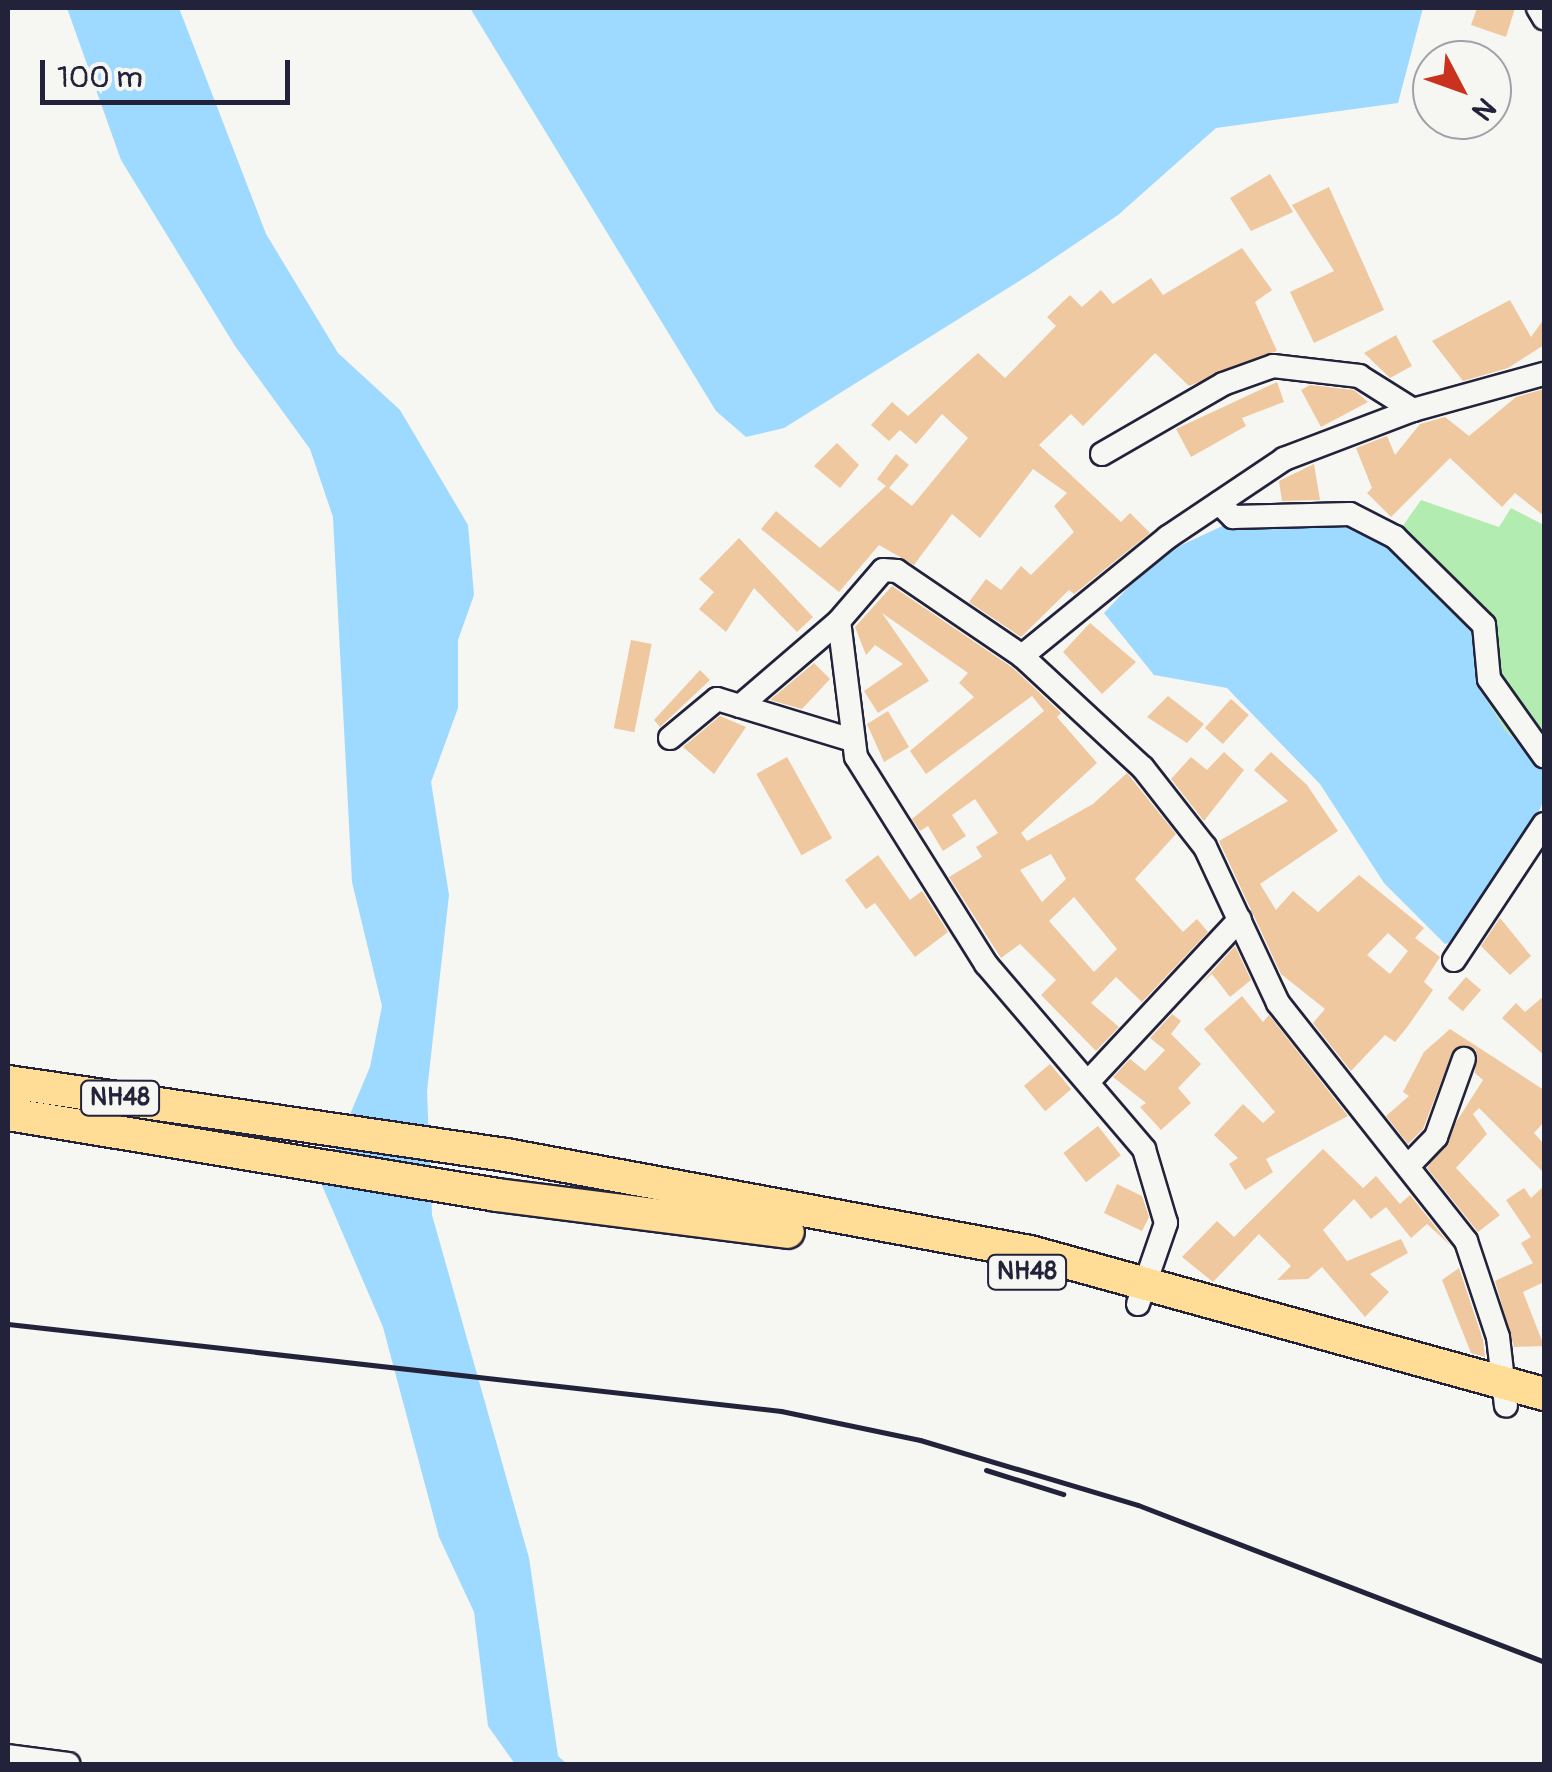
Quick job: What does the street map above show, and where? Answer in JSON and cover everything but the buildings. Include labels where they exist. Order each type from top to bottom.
[{"type":"highway","name":"NH48","points":[[8,1082],[506,1155],[1030,1252],[1141,1294]]},
{"type":"highway","name":"NH48","points":[[8,1114],[496,1195],[886,1246],[1141,1294],[1505,1396],[1544,1415]]},
{"type":"highway","name":"NH48","points":[[1505,1396],[1544,1394]]},
{"type":"street","points":[[1538,8],[1544,18]]},
{"type":"street","points":[[1102,454],[1223,384],[1273,366],[1326,366],[1359,376],[1413,410]]},
{"type":"street","points":[[1022,656],[1219,503],[1284,459],[1413,410],[1544,374]]},
{"type":"street","points":[[1219,503],[1233,517],[1350,514],[1395,537],[1484,626],[1489,679],[1544,756]]},
{"type":"street","points":[[740,706],[839,621],[890,569],[1022,656],[1143,768],[1204,847],[1278,1003],[1410,1163],[1477,1267],[1505,1396]]},
{"type":"street","points":[[839,621],[850,666],[852,740],[986,964],[1144,1150],[1160,1188],[1166,1223],[1141,1294]]},
{"type":"street","points":[[670,738],[717,700],[852,740]]},
{"type":"street","points":[[1454,960],[1544,824]]},
{"type":"street","points":[[1089,1081],[1240,919]]},
{"type":"street","points":[[1410,1163],[1436,1137],[1464,1059]]},
{"type":"street","points":[[8,1756],[68,1764]]},
{"type":"green space","points":[[1421,500],[1499,527],[1511,508],[1544,525],[1544,769],[1505,730],[1483,694],[1477,626],[1390,544]]},
{"type":"water","points":[[67,8],[179,8],[266,234],[338,353],[400,410],[468,525],[474,595],[458,640],[458,708],[431,782],[449,895],[427,1091],[432,1215],[529,1558],[558,1756],[567,1764],[515,1764],[488,1726],[474,1612],[439,1537],[383,1327],[321,1183],[370,1067],[382,1006],[352,882],[333,517],[310,449],[235,346],[121,160]]},
{"type":"water","points":[[470,8],[1423,8],[1398,103],[1216,128],[1118,215],[784,428],[746,437],[716,411]]},
{"type":"water","points":[[1351,520],[1390,544],[1478,626],[1483,694],[1505,730],[1544,769],[1544,799],[1530,833],[1464,938],[1445,944],[1384,883],[1320,784],[1227,688],[1154,675],[1104,613],[1158,556],[1231,522]]},
{"type":"railway","points":[[8,1324],[781,1411],[920,1440],[1138,1505],[1544,1662]]},
{"type":"railway","points":[[986,1470],[1063,1494]]}]
